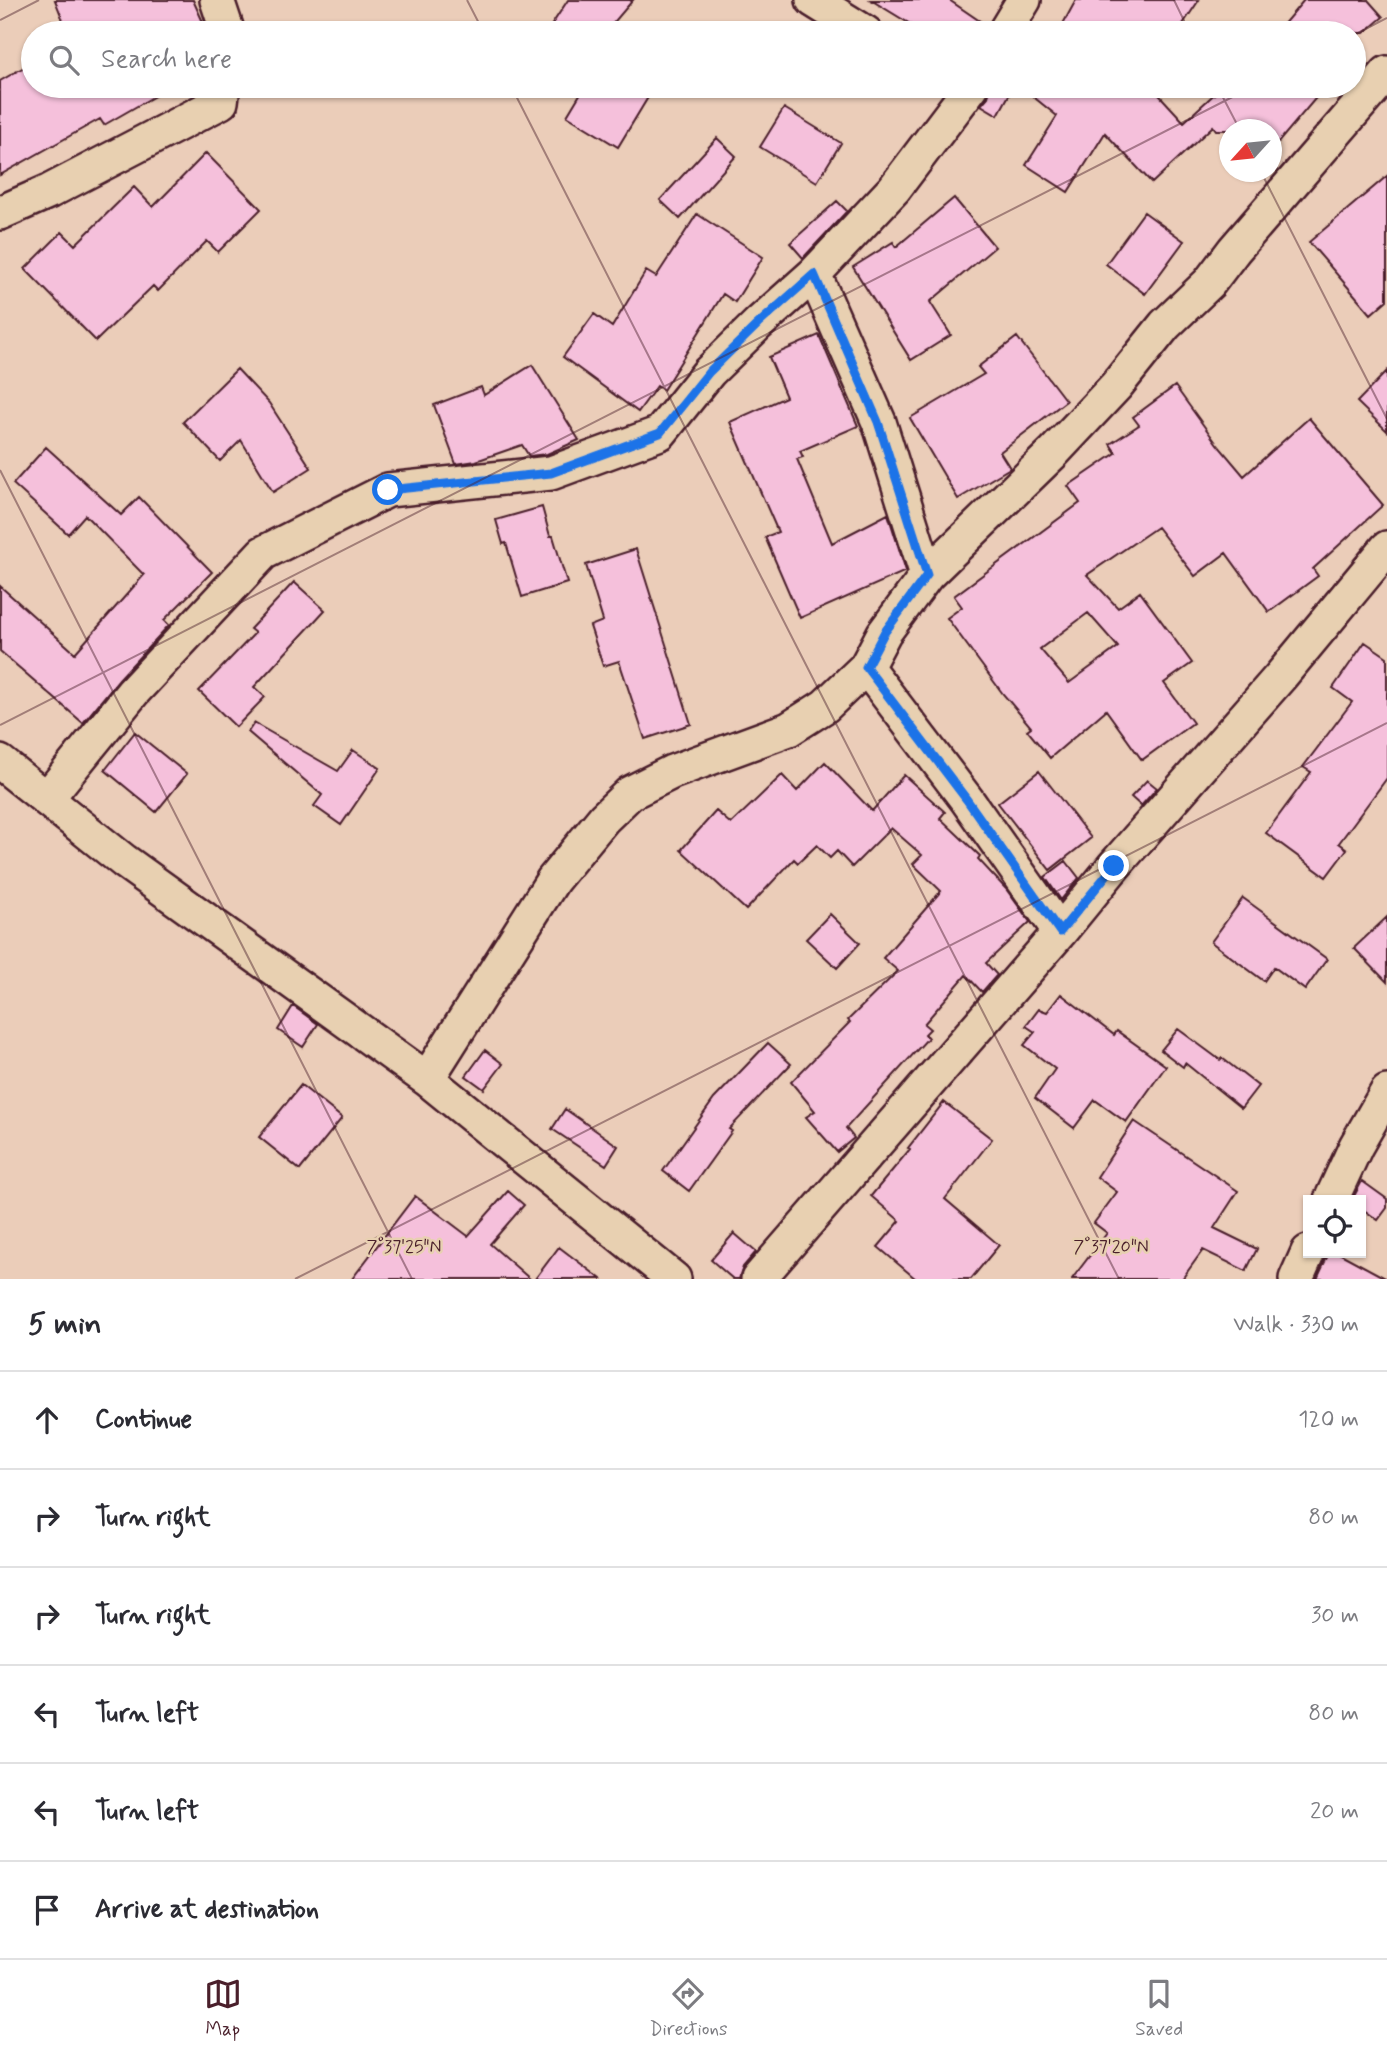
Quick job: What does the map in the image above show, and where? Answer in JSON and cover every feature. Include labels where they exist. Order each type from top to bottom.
[{"type":"street","points":[[217,0],[224,21]]},
{"type":"street","points":[[813,0],[847,21]]},
{"type":"street","points":[[1011,21],[1024,0]]},
{"type":"street","points":[[1366,97],[1387,73]]},
{"type":"street","points":[[0,213],[50,191],[221,102],[222,98]]},
{"type":"street","points":[[47,798],[133,692],[263,553],[388,490],[551,473],[660,433],[709,372],[814,274],[894,189],[957,98]]},
{"type":"street","points":[[427,1079],[553,880],[604,818],[630,793],[672,772],[789,729],[825,706],[866,667],[884,633],[927,575],[1053,453],[1116,386],[1165,325],[1209,283],[1234,250],[1365,98]]},
{"type":"street","points":[[814,274],[878,422],[927,575]]},
{"type":"street","points":[[758,1279],[1280,677],[1387,548]]},
{"type":"street","points":[[866,667],[967,800],[1060,932]]},
{"type":"street","points":[[0,762],[124,861],[427,1079],[674,1279]]},
{"type":"street","points":[[1333,1195],[1356,1146],[1387,1092]]},
{"type":"street","points":[[1296,1279],[1305,1258]]},
{"type":"building","points":[[55,0],[193,0],[203,21],[63,21]]},
{"type":"building","points":[[568,0],[633,0],[615,21],[554,21]]},
{"type":"building","points":[[871,0],[949,0],[980,21],[905,21]]},
{"type":"building","points":[[1076,0],[1199,0],[1185,21],[1065,21]]},
{"type":"building","points":[[1304,0],[1368,0],[1383,17],[1366,31],[1366,21],[1286,21]]},
{"type":"building","points":[[21,69],[21,98],[151,98],[104,125],[100,119],[0,175],[0,81]]},
{"type":"building","points":[[578,98],[648,98],[618,147],[567,116]]},
{"type":"building","points":[[987,98],[1007,98],[998,115],[981,105]]},
{"type":"building","points":[[1035,98],[1162,98],[1184,122],[1210,98],[1316,98],[1282,138],[1282,119],[1219,119],[1219,130],[1213,126],[1152,183],[1105,133],[1068,192],[1026,165],[1057,116]]},
{"type":"building","points":[[784,108],[841,143],[817,182],[760,147]]},
{"type":"building","points":[[717,138],[736,156],[680,219],[660,200]]},
{"type":"building","points":[[206,153],[261,209],[218,252],[207,241],[158,291],[153,286],[96,341],[25,269],[62,232],[75,245],[134,187],[153,207]]},
{"type":"building","points":[[1387,176],[1387,300],[1371,314],[1309,242]]},
{"type":"building","points":[[954,198],[995,247],[930,302],[951,335],[911,360],[853,267],[893,242],[896,247]]},
{"type":"building","points":[[837,201],[847,211],[803,258],[790,243]]},
{"type":"building","points":[[1144,212],[1184,241],[1145,294],[1106,264]]},
{"type":"building","points":[[697,214],[763,257],[735,302],[723,294],[663,390],[657,386],[638,412],[563,357],[594,314],[612,327],[646,271],[656,277]]},
{"type":"building","points":[[819,335],[858,426],[800,451],[803,457],[797,459],[832,543],[888,514],[906,571],[800,618],[765,537],[778,532],[730,422],[786,397],[769,357]]},
{"type":"building","points":[[1017,337],[1066,401],[1000,452],[1010,468],[958,499],[910,418],[984,374],[978,367]]},
{"type":"building","points":[[532,365],[579,440],[547,454],[529,456],[522,445],[476,461],[456,464],[434,405],[481,387],[484,395]]},
{"type":"building","points":[[237,369],[269,403],[311,468],[273,492],[241,440],[220,461],[183,422]]},
{"type":"building","points":[[1387,371],[1387,431],[1357,402]]},
{"type":"building","points":[[1175,386],[1244,476],[1309,418],[1383,505],[1313,569],[1318,576],[1269,612],[1226,553],[1195,576],[1157,527],[1087,575],[1118,608],[1140,592],[1192,663],[1164,683],[1193,723],[1142,760],[1106,710],[1050,758],[1027,730],[1031,727],[947,618],[962,607],[954,596],[1080,503],[1068,486],[1116,453],[1110,444],[1139,425],[1133,417]],"holes":[[[1088,613],[1118,647],[1069,683],[1040,649]]]},
{"type":"building","points":[[46,447],[121,515],[139,497],[212,572],[164,620],[169,625],[83,723],[0,651],[0,586],[75,653],[144,575],[85,515],[68,534],[13,484]]},
{"type":"building","points":[[542,507],[567,583],[522,597],[506,543],[503,544],[496,520]]},
{"type":"building","points":[[636,549],[691,724],[645,739],[619,661],[603,666],[590,626],[603,621],[586,565]]},
{"type":"building","points":[[294,582],[325,610],[254,687],[265,697],[236,727],[199,691],[255,633],[250,629]]},
{"type":"building","points":[[1365,642],[1387,657],[1387,778],[1339,843],[1347,849],[1326,877],[1266,833],[1311,772],[1303,767],[1352,702],[1333,688]]},
{"type":"building","points":[[254,723],[338,771],[353,750],[380,768],[341,825],[314,806],[322,795],[248,732]]},
{"type":"building","points":[[135,732],[187,774],[156,812],[105,770]]},
{"type":"building","points":[[825,762],[872,811],[904,775],[945,812],[940,818],[980,856],[978,859],[1006,889],[1030,922],[986,963],[997,975],[982,992],[966,975],[924,1024],[930,1029],[925,1034],[928,1038],[846,1128],[854,1138],[837,1152],[806,1117],[815,1111],[791,1082],[898,971],[883,958],[941,891],[913,864],[922,855],[891,828],[852,867],[837,851],[830,858],[817,845],[798,863],[794,859],[746,910],[681,850],[716,811],[731,824],[782,775],[797,791]]},
{"type":"building","points":[[1039,771],[1091,838],[1050,870],[998,803]]},
{"type":"building","points":[[1147,780],[1157,788],[1141,806],[1131,797]]},
{"type":"building","points":[[1066,861],[1079,878],[1061,900],[1045,877]]},
{"type":"building","points":[[1243,898],[1327,959],[1305,990],[1274,967],[1264,981],[1211,942]]},
{"type":"building","points":[[830,914],[860,943],[837,968],[806,939]]},
{"type":"building","points":[[1387,917],[1387,982],[1354,948]]},
{"type":"building","points":[[1061,994],[1114,1035],[1117,1031],[1166,1066],[1126,1122],[1095,1100],[1074,1128],[1035,1098],[1055,1069],[1024,1045],[1035,1032],[1026,1026],[1039,1009],[1047,1012]]},
{"type":"building","points":[[293,1006],[318,1024],[303,1047],[278,1030]]},
{"type":"building","points":[[1178,1029],[1258,1086],[1241,1108],[1185,1063],[1183,1067],[1161,1050]]},
{"type":"building","points":[[768,1043],[791,1064],[729,1129],[732,1131],[689,1191],[663,1171],[714,1099]]},
{"type":"building","points":[[485,1050],[503,1064],[484,1089],[466,1076]]},
{"type":"building","points":[[301,1085],[342,1118],[300,1170],[259,1137]]},
{"type":"building","points":[[944,1102],[992,1139],[945,1199],[999,1245],[971,1279],[916,1279],[878,1247],[900,1221],[871,1196]]},
{"type":"building","points":[[565,1109],[618,1146],[606,1165],[552,1129]]},
{"type":"building","points":[[1134,1121],[1238,1191],[1214,1228],[1257,1249],[1246,1271],[1203,1250],[1182,1279],[1072,1279],[1107,1233],[1094,1223],[1117,1192],[1097,1177]]},
{"type":"building","points":[[1362,1181],[1387,1199],[1387,1208],[1378,1220],[1366,1212],[1366,1195],[1355,1195]]},
{"type":"building","points":[[508,1191],[524,1205],[490,1244],[530,1279],[352,1279],[415,1196],[468,1236]]},
{"type":"building","points":[[734,1233],[756,1252],[743,1267],[739,1279],[733,1279],[711,1260]]},
{"type":"building","points":[[559,1247],[601,1279],[535,1279]]},
{"type":"building","points":[[1327,1258],[1348,1258],[1387,1279],[1317,1279]]},
{"type":"route","points":[[388,490],[551,473],[660,433],[709,372],[814,274],[878,422],[927,575],[884,633],[866,667],[967,800],[1060,932],[1114,866]]}]
